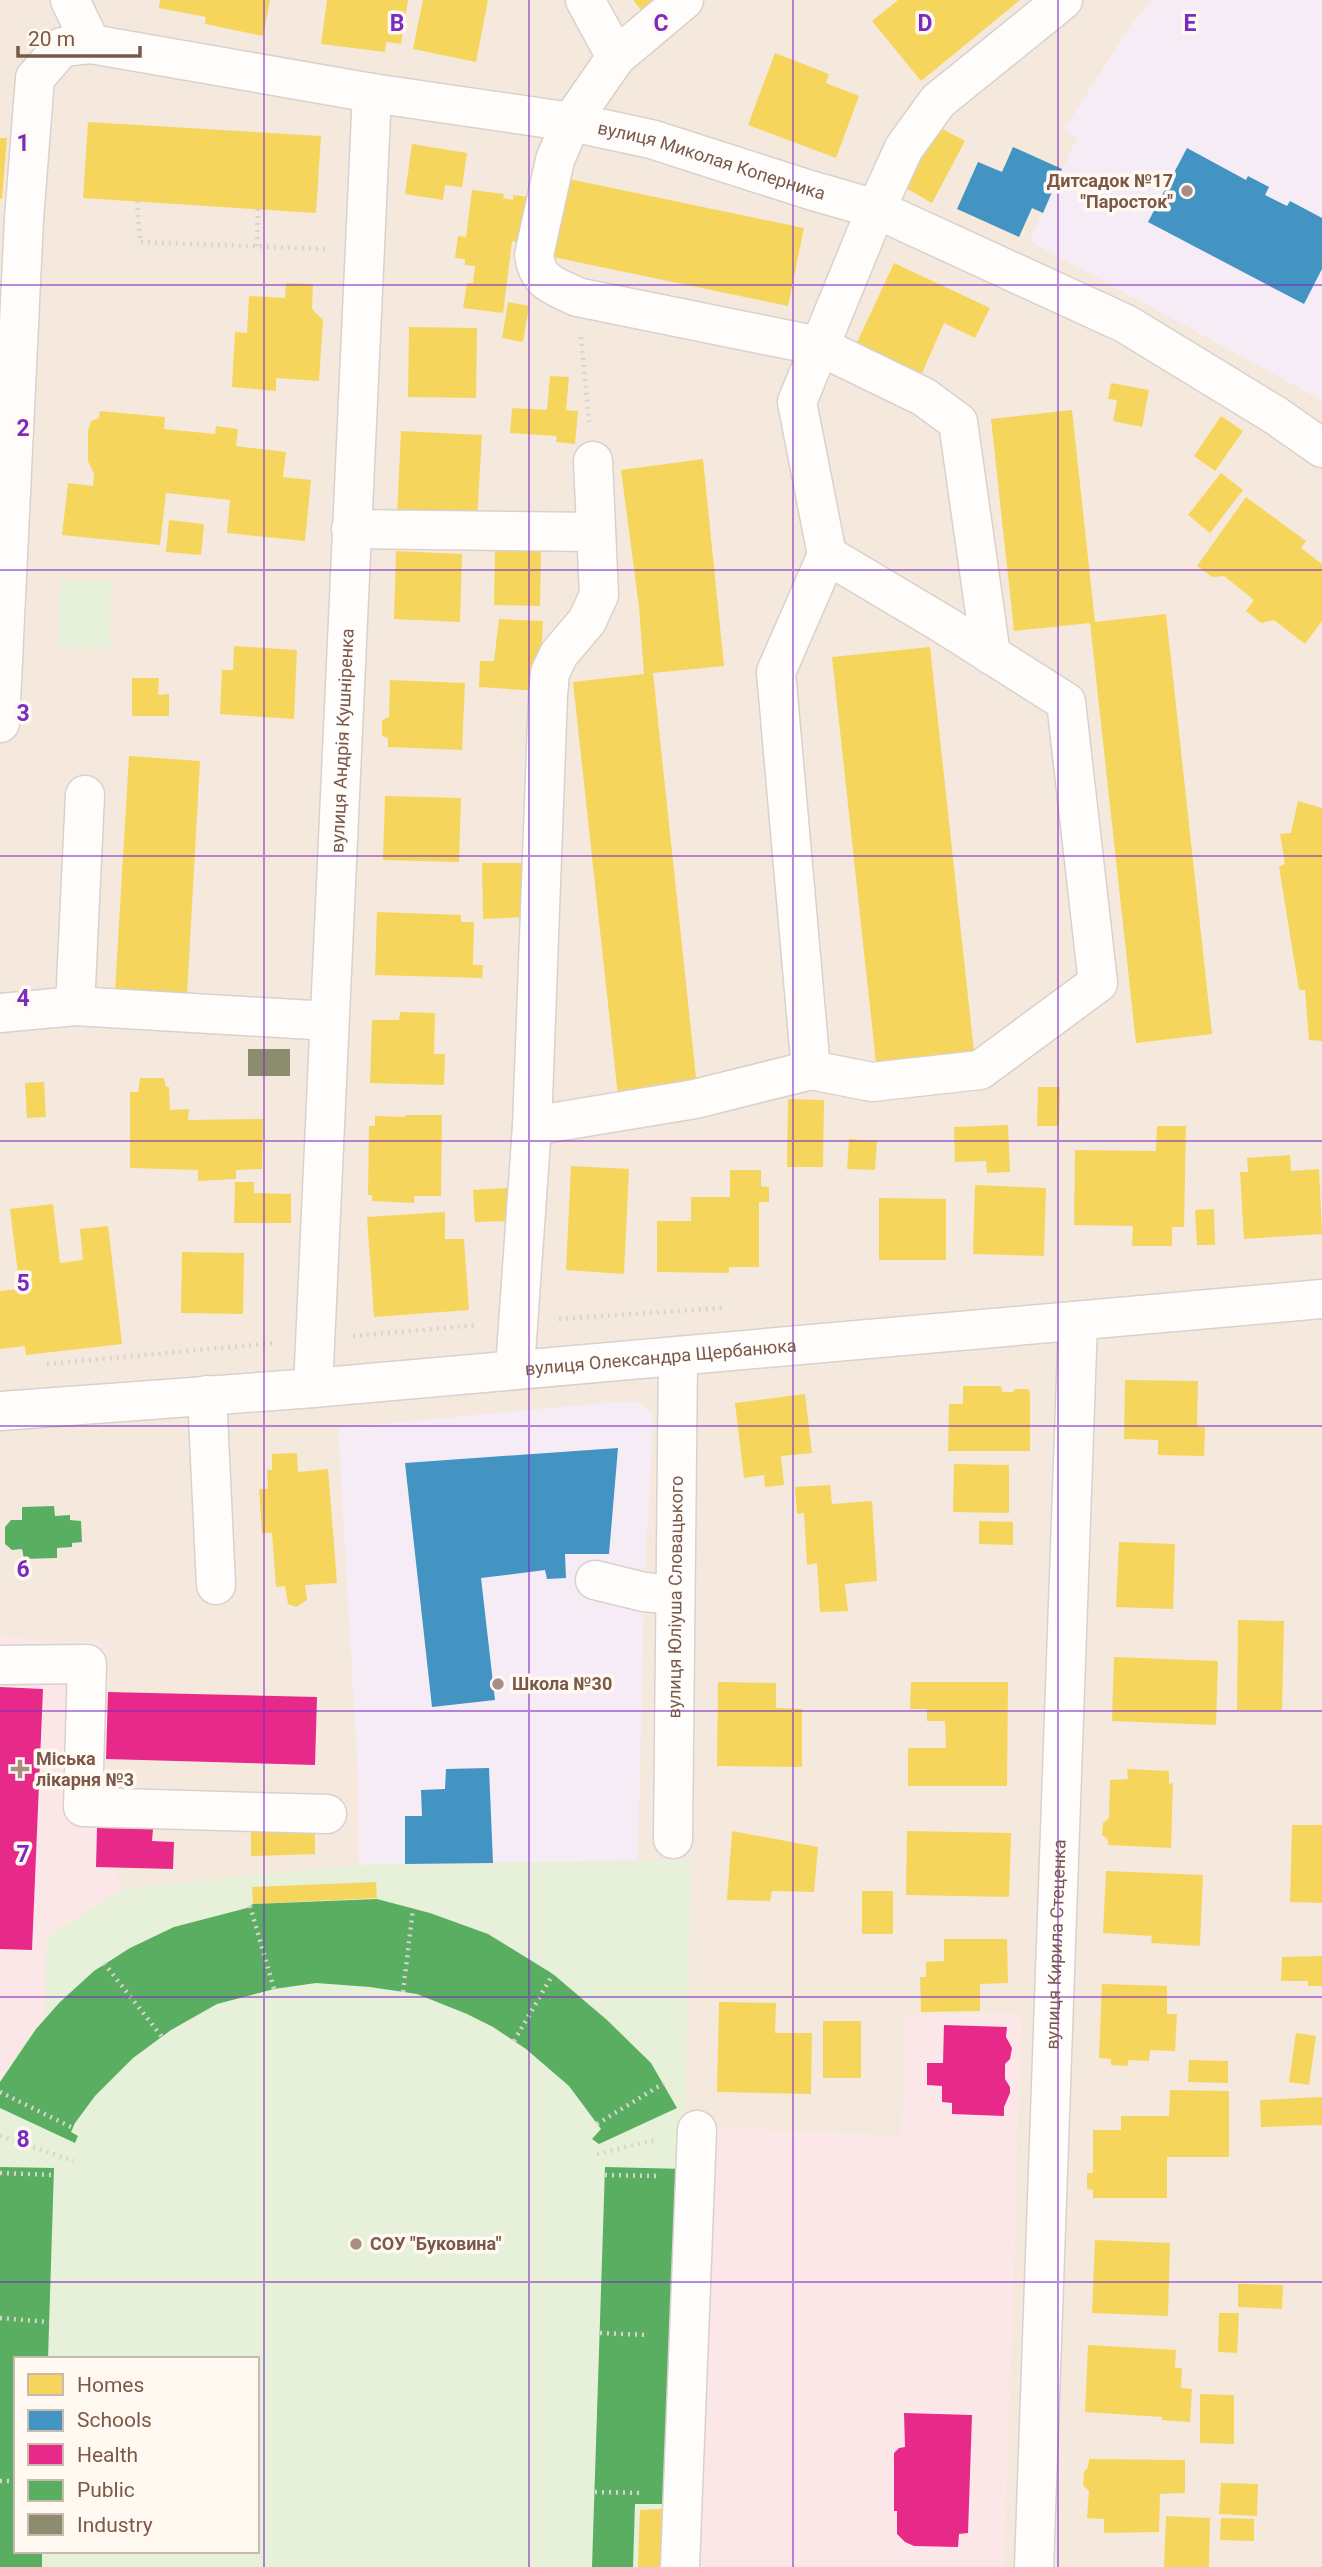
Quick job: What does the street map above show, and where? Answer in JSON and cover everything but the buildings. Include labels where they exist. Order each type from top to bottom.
[{"type":"street","points":[[0,721],[24,219],[35,78],[62,47],[91,44],[70,0]]},
{"type":"street","points":[[585,0],[615,57]]},
{"type":"street","points":[[684,0],[615,57],[570,122],[555,160],[534,256],[541,279],[577,297],[819,346],[924,397],[958,422],[991,655]]},
{"type":"street","points":[[811,1070],[776,672],[827,555],[797,402],[876,209],[904,148],[938,101],[1063,0]]},
{"type":"street","name":"вулиця Миколая Коперника","points":[[91,44],[372,93],[570,122],[651,139],[876,209],[1126,324],[1275,415],[1322,449]]},
{"type":"street","name":"вулиця Андрія Кушніренка","points":[[313,1388],[372,93]]},
{"type":"street","points":[[515,1368],[532,1126],[550,673],[559,654],[587,621],[599,595],[593,461]]},
{"type":"street","points":[[351,529],[596,532]]},
{"type":"street","points":[[532,1126],[695,1100],[811,1070],[872,1082],[981,1070],[1098,983],[1066,702],[827,555]]},
{"type":"street","points":[[75,1006],[85,795]]},
{"type":"street","points":[[0,1013],[75,1006],[329,1021]]},
{"type":"street","name":"вулиця Олександра Щербанюка","points":[[0,1411],[313,1388],[515,1368],[1322,1299]]},
{"type":"street","name":"вулиця Кирила Стеценка","points":[[1034,2567],[1079,1321]]},
{"type":"street","name":"вулиця Юліуша Словацького","points":[[673,1839],[678,1356]]},
{"type":"street","points":[[207,1395],[216,1585]]},
{"type":"street","points":[[595,1580],[644,1592],[675,1595]]},
{"type":"street","points":[[0,1665],[87,1664],[83,1807],[327,1814]]},
{"type":"street","points":[[680,2567],[697,2130]]},
{"type":"path","points":[[137,201],[140,242],[364,250]]},
{"type":"path","points":[[257,247],[258,209]]},
{"type":"path","points":[[577,297],[593,461]]},
{"type":"path","points":[[41,1364],[518,1322],[722,1308]]},
{"type":"path","points":[[250,1906],[274,1989]]},
{"type":"path","points":[[402,1992],[413,1909]]},
{"type":"path","points":[[104,1964],[162,2037]]},
{"type":"path","points":[[514,2042],[553,1974]]},
{"type":"path","points":[[597,2124],[664,2083]]},
{"type":"path","points":[[0,2092],[73,2128]]},
{"type":"path","points":[[597,2154],[697,2130]]},
{"type":"path","points":[[0,2136],[74,2161]]},
{"type":"path","points":[[0,2173],[54,2175]]},
{"type":"path","points":[[605,2175],[659,2176]]},
{"type":"path","points":[[0,2318],[49,2322]]},
{"type":"path","points":[[600,2333],[653,2336]]},
{"type":"path","points":[[595,2492],[649,2493]]},
{"type":"shaded area","points":[[0,0],[1153,0],[1130,26],[1064,130],[1078,136],[1030,241],[1322,400],[1322,2567],[1003,2567],[1021,2014],[902,2136],[715,2129],[700,2567],[0,2567],[0,2082],[106,1759],[108,1644],[0,1637]],"holes":[[[358,1776],[638,1859],[359,1864]]]},
{"type":"shaded area","name":"Дитсадок №17 \"Паросток\"","points":[[1153,0],[1322,0],[1322,400],[1030,241],[1078,137],[1064,130],[1130,26]]},
{"type":"shaded area","name":"Школа №30","points":[[638,1401],[651,1413],[653,1421],[644,1592],[638,1860],[359,1865],[358,1776],[338,1428]]},
{"type":"shaded area","points":[[0,1637],[108,1644],[106,1759],[119,1891],[47,1937],[45,2019],[22,2046],[0,2082]]},
{"type":"shaded area","points":[[1021,2013],[1003,2567],[700,2567],[715,2129],[901,2136],[906,2015]]},
{"type":"green space","points":[[60,580],[111,581],[110,649],[58,647]]},
{"type":"green space","name":"СОУ \"Буковина\"","points":[[691,1860],[685,2111],[715,2129],[700,2567],[0,2567],[0,2082],[22,2046],[45,2019],[47,1937],[119,1891],[359,1865]]},
{"type":"place","name":"Дитсадок №17 \"Паросток\"","points":[[1187,191]]},
{"type":"place","name":"Школа №30","points":[[498,1684]]},
{"type":"place","name":"Міська лікарня №3","points":[[20,1769]]},
{"type":"place","name":"СОУ \"Буковина\"","points":[[356,2244]]}]
